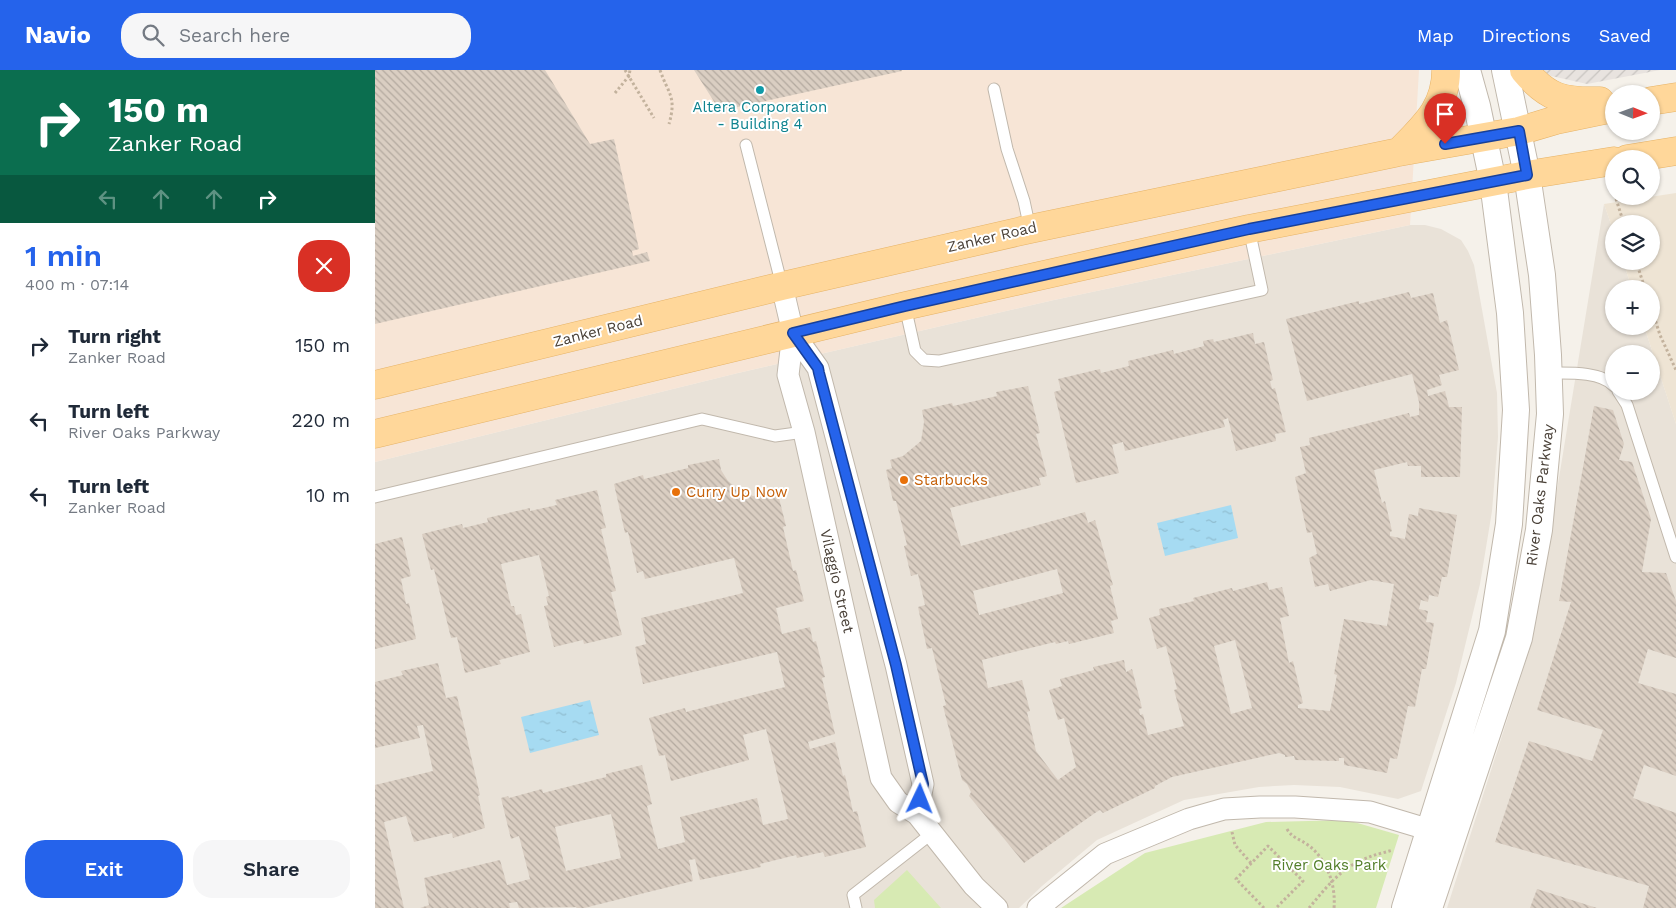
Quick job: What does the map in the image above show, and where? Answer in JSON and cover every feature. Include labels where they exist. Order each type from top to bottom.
[{"type":"main road","points":[[1399,152],[1437,110],[1443,94],[1446,70]]},
{"type":"main road","points":[[1524,70],[1542,88],[1555,97],[1568,101],[1605,101]]},
{"type":"main road","name":"Zanker Road","points":[[375,385],[1030,228],[1399,152],[1519,131],[1556,120],[1605,110]]},
{"type":"main road","points":[[1660,153],[1676,150]]},
{"type":"main road","points":[[375,434],[905,306],[1249,229],[1527,175],[1605,162]]},
{"type":"street","name":"River Oaks Parkway","points":[[1405,908],[1430,830],[1505,634],[1516,410],[1510,313],[1493,182],[1467,70]]},
{"type":"street","name":"River Oaks Parkway","points":[[1429,908],[1505,634],[1539,530],[1550,414],[1542,275],[1527,175],[1505,70]]},
{"type":"street","name":"Vilaggio Street","points":[[782,286],[793,333],[788,375],[804,432],[881,778],[898,802],[917,814],[974,886],[997,908]]},
{"type":"street","name":"Vilaggio Street","points":[[793,333],[818,368],[896,665],[923,784],[917,814]]},
{"type":"street","points":[[1516,410],[1550,414]]},
{"type":"street","points":[[1039,908],[1105,854],[1189,819],[1224,809],[1295,807],[1370,812],[1430,830]]},
{"type":"lane","points":[[993,89],[1007,149],[1024,201],[1030,228]]},
{"type":"lane","points":[[747,145],[782,286]]},
{"type":"lane","points":[[905,306],[915,351],[924,360],[939,361],[1262,290],[1249,229]]},
{"type":"lane","points":[[1549,373],[1585,374],[1605,379]]},
{"type":"lane","points":[[1624,400],[1676,557]]},
{"type":"lane","points":[[375,498],[702,419],[775,436],[804,432]]},
{"type":"lane","points":[[856,908],[853,895],[931,834]]},
{"type":"path","points":[[625,70],[654,118]]},
{"type":"path","points":[[615,93],[629,76],[630,70]]},
{"type":"path","points":[[660,70],[673,99],[673,111],[669,124]]},
{"type":"path","points":[[1660,335],[1676,370]]},
{"type":"path","points":[[1285,825],[1290,835],[1307,844],[1319,854],[1327,866],[1332,882],[1335,908]]},
{"type":"path","points":[[1231,832],[1235,845],[1251,863]]},
{"type":"path","points":[[1264,908],[1235,879],[1269,846],[1303,881],[1276,908]]},
{"type":"path","points":[[1309,908],[1332,882],[1349,867],[1362,860],[1393,850]]},
{"type":"shaded area","points":[[375,70],[1419,70],[1410,225],[1054,300],[738,373],[375,462]]},
{"type":"shaded area","points":[[1544,70],[1660,70],[1587,84],[1547,75]]},
{"type":"shaded area","points":[[1676,193],[1676,424],[1660,375],[1660,345],[1650,345],[1647,335],[1660,335],[1660,280],[1629,280],[1626,270],[1660,270],[1660,215],[1608,215],[1604,204],[1660,205],[1660,195]]},
{"type":"shaded area","points":[[1604,204],[1608,215],[1605,215],[1605,270],[1626,270],[1629,280],[1605,280],[1605,335],[1647,335],[1650,345],[1605,345],[1605,400],[1660,400],[1660,375],[1676,424],[1676,908],[1447,908],[1532,642]]},
{"type":"shaded area","points":[[1410,225],[1425,225],[1441,229],[1461,240],[1474,265],[1497,393],[1498,437],[1492,511],[1480,584],[1456,683],[1421,791],[1398,799],[1340,787],[1294,785],[1259,787],[1184,800],[1097,840],[1019,908],[375,908],[375,462],[738,373],[1054,300]]},
{"type":"green space","name":"River Oaks Park","points":[[1347,820],[1399,835],[1376,908],[1061,908],[1145,853],[1266,822]]},
{"type":"green space","points":[[907,870],[941,908],[875,908],[874,900]]},
{"type":"water","points":[[1231,505],[1238,538],[1165,556],[1157,523]]},
{"type":"water","points":[[590,700],[599,735],[530,753],[521,717]]},
{"type":"building","points":[[375,70],[545,70],[590,144],[614,139],[639,249],[632,251],[633,256],[647,252],[650,261],[375,324]]},
{"type":"building","name":"Altera Corporation - Building 4","points":[[694,70],[902,70],[902,71],[720,111]]},
{"type":"building","points":[[1409,292],[1411,298],[1433,293],[1440,323],[1447,320],[1459,370],[1439,375],[1442,385],[1427,390],[1428,396],[1445,391],[1449,407],[1462,407],[1460,477],[1421,477],[1421,466],[1408,466],[1407,462],[1374,470],[1382,503],[1385,501],[1392,531],[1390,536],[1405,539],[1409,514],[1418,516],[1419,508],[1457,515],[1447,577],[1442,577],[1438,597],[1429,595],[1428,602],[1421,600],[1419,609],[1428,611],[1426,622],[1434,623],[1426,669],[1422,669],[1415,707],[1408,706],[1397,759],[1390,758],[1387,773],[1344,765],[1344,758],[1339,758],[1339,761],[1295,760],[1294,756],[1285,757],[1285,755],[1279,753],[1172,777],[1155,786],[1155,788],[1103,813],[1100,810],[1024,863],[969,796],[971,792],[967,784],[962,780],[943,706],[946,705],[932,648],[927,649],[918,607],[925,605],[918,574],[911,576],[904,546],[907,545],[896,501],[893,501],[886,470],[892,468],[890,460],[903,456],[921,441],[924,422],[922,410],[952,403],[953,406],[997,396],[996,392],[1028,386],[1040,433],[1036,434],[1047,476],[1039,478],[1041,485],[950,508],[961,546],[1085,512],[1088,523],[1095,520],[1113,585],[1110,586],[1118,619],[1111,621],[1114,633],[1069,644],[1068,641],[1056,644],[1055,642],[982,660],[988,688],[1022,680],[1030,711],[1027,712],[1036,751],[1058,780],[1076,767],[1064,718],[1058,720],[1049,690],[1062,686],[1060,679],[1094,670],[1093,667],[1124,660],[1126,672],[1132,669],[1142,708],[1139,709],[1140,715],[1143,714],[1148,735],[1184,726],[1174,690],[1177,689],[1166,646],[1157,649],[1149,618],[1160,615],[1159,609],[1194,601],[1193,598],[1232,588],[1233,591],[1267,582],[1269,590],[1282,587],[1289,616],[1280,618],[1289,663],[1293,661],[1303,703],[1298,705],[1298,708],[1330,711],[1337,675],[1334,674],[1344,619],[1387,626],[1394,584],[1371,580],[1330,591],[1328,584],[1315,587],[1309,558],[1317,554],[1312,532],[1307,533],[1295,477],[1306,473],[1300,447],[1310,445],[1309,438],[1409,413],[1410,417],[1419,415],[1419,402],[1412,374],[1307,401],[1286,319],[1359,301],[1359,304]],"holes":[[[1057,569],[1063,593],[979,615],[973,591]],[[1235,640],[1252,708],[1231,714],[1214,646]]]},
{"type":"building","points":[[1253,333],[1255,344],[1264,342],[1273,380],[1270,381],[1272,389],[1275,388],[1286,432],[1275,434],[1276,441],[1236,451],[1228,418],[1223,420],[1225,427],[1125,451],[1123,442],[1112,445],[1119,473],[1076,483],[1054,392],[1061,390],[1058,379],[1100,369],[1101,373],[1129,366],[1128,361],[1173,350],[1174,354],[1204,346],[1203,341],[1213,339],[1214,342]]},
{"type":"building","points":[[1594,406],[1613,410],[1624,444],[1619,460],[1632,462],[1651,519],[1642,572],[1666,573],[1676,601],[1676,658],[1648,649],[1638,683],[1676,694],[1676,776],[1644,765],[1633,798],[1676,813],[1676,908],[1643,908],[1649,886],[1495,842],[1529,741],[1592,761],[1603,730],[1537,710],[1571,602],[1559,601]]},
{"type":"building","points":[[719,459],[721,470],[728,481],[739,490],[753,496],[778,494],[786,526],[783,527],[793,571],[796,570],[804,601],[776,608],[782,634],[810,627],[813,642],[816,641],[825,677],[822,678],[835,734],[808,742],[810,749],[835,742],[853,812],[857,811],[866,847],[825,857],[823,852],[797,858],[796,855],[760,864],[761,867],[700,880],[695,859],[689,860],[693,881],[584,908],[519,908],[517,902],[509,903],[510,908],[420,908],[429,905],[424,878],[500,860],[507,885],[530,879],[519,836],[511,839],[501,798],[508,796],[509,798],[542,789],[543,793],[606,777],[606,774],[642,765],[652,804],[647,806],[658,849],[685,842],[680,817],[757,798],[763,825],[788,819],[766,729],[743,735],[749,760],[671,781],[665,755],[659,756],[649,718],[685,708],[686,712],[785,687],[777,652],[643,684],[635,647],[646,644],[641,618],[743,593],[734,558],[645,579],[643,571],[637,573],[628,532],[625,533],[614,484],[643,475],[644,479],[688,468],[688,465]],"holes":[[[611,814],[621,858],[566,871],[555,827]]]},
{"type":"building","points":[[597,490],[606,528],[601,529],[616,591],[611,592],[622,635],[584,644],[583,640],[554,647],[544,606],[548,605],[546,597],[549,596],[539,555],[501,564],[511,606],[514,606],[516,615],[521,614],[530,652],[499,660],[501,664],[465,673],[457,637],[451,638],[434,569],[431,570],[422,534],[462,524],[463,528],[488,522],[487,518],[530,508],[530,511],[557,505],[555,500]]},
{"type":"building","points":[[402,537],[411,576],[401,579],[406,604],[409,603],[416,639],[375,649],[375,544]]},
{"type":"building","points":[[438,663],[446,698],[457,696],[480,795],[478,796],[485,828],[453,838],[452,833],[414,842],[406,816],[384,822],[404,908],[375,908],[375,785],[433,771],[423,725],[417,726],[420,738],[375,748],[375,682],[403,675],[401,671]]},
{"type":"building","points":[[1537,889],[1597,908],[1530,908]]},
{"type":"place","name":"Altera Corporation - Building 4","points":[[760,90]]},
{"type":"place","name":"Starbucks","points":[[904,480]]},
{"type":"place","name":"Curry Up Now","points":[[676,492]]},
{"type":"route","points":[[920,799],[923,784],[896,665],[818,368],[793,333],[1249,229],[1527,175],[1519,131],[1445,144]]}]
